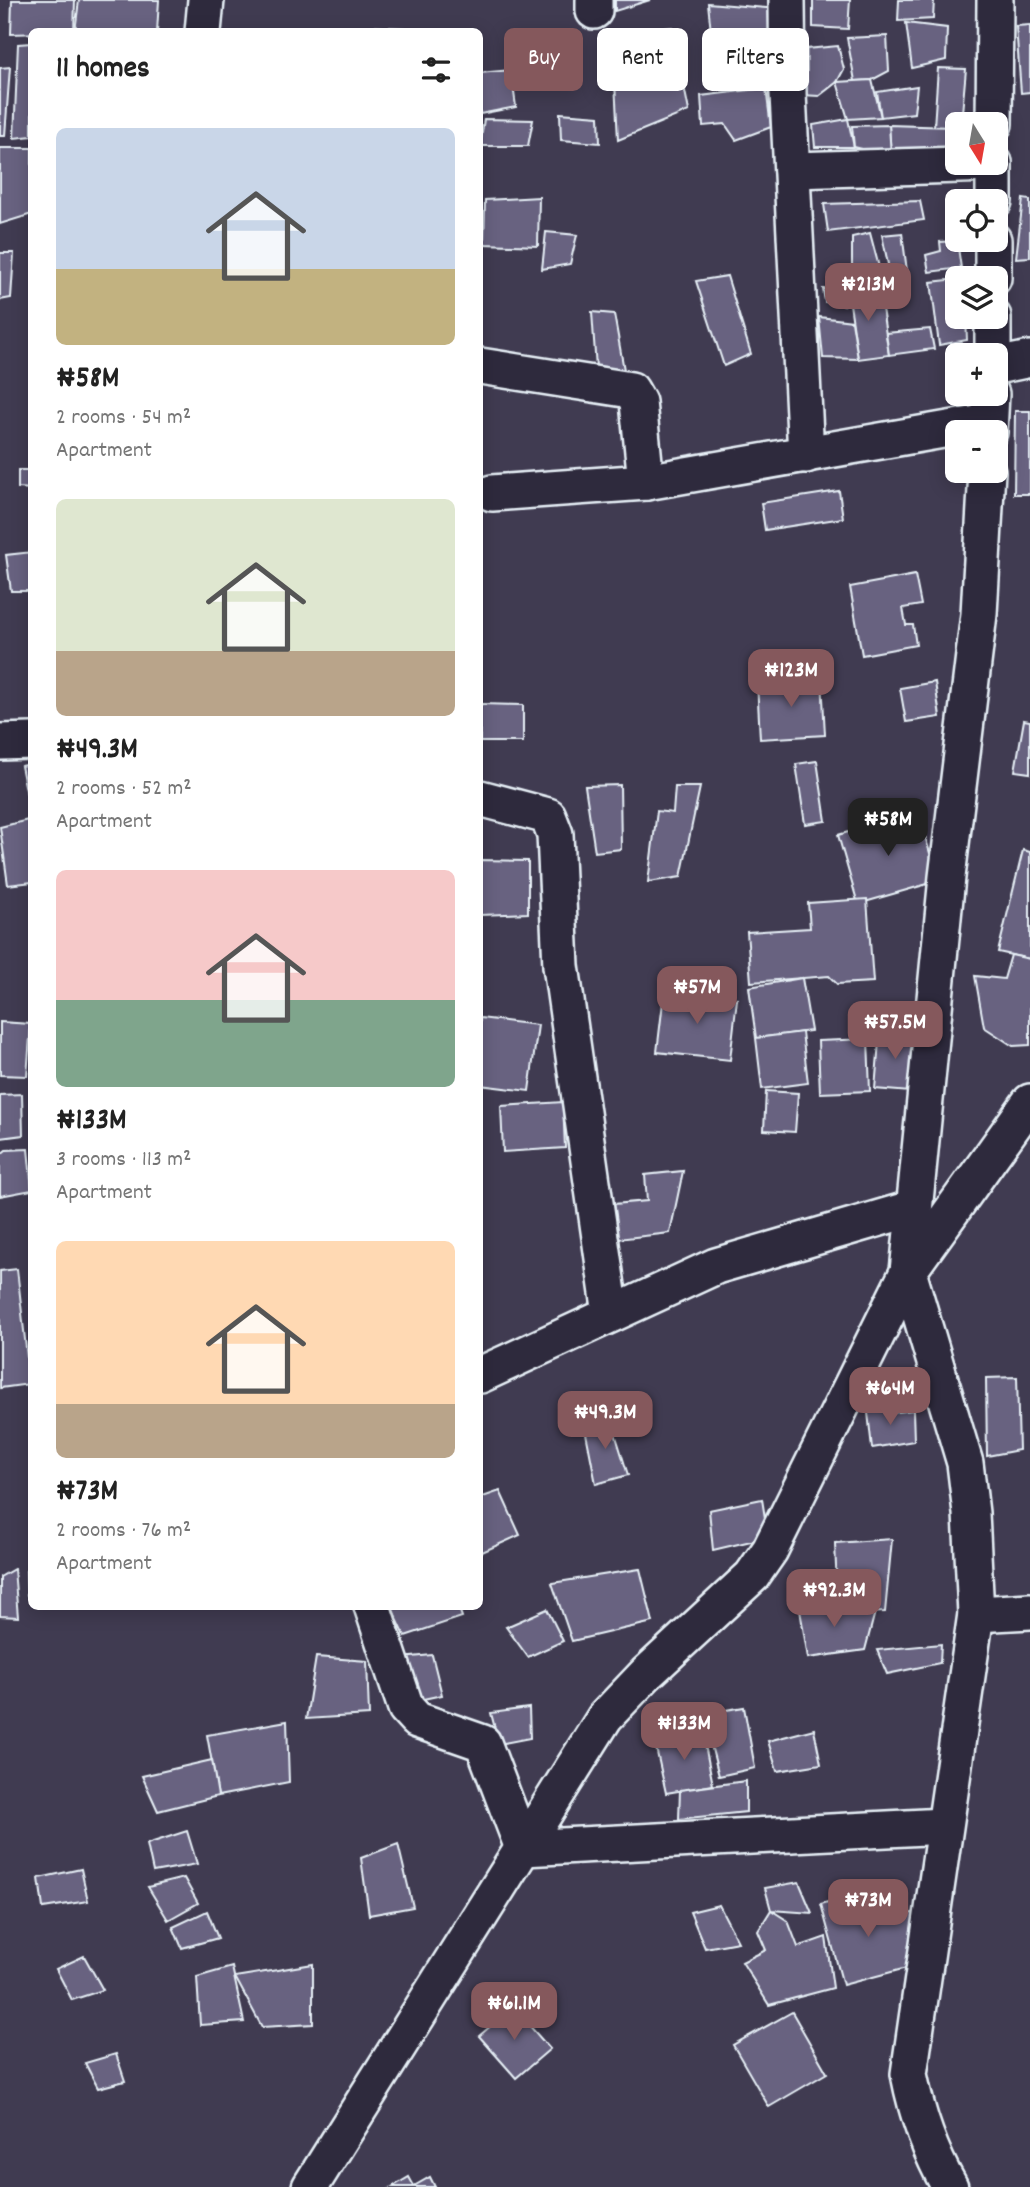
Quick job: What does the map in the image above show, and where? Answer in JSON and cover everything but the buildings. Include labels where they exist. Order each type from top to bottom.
[{"type":"street","points":[[203,28],[206,0]]},
{"type":"street","points":[[787,0],[806,455]]},
{"type":"street","points":[[994,112],[995,0]]},
{"type":"street","points":[[792,170],[945,165]]},
{"type":"street","points":[[1008,364],[1030,359]]},
{"type":"street","points":[[483,366],[631,390],[638,402],[646,482]]},
{"type":"street","points":[[492,493],[646,482],[806,455],[990,416]]},
{"type":"street","points":[[950,2187],[933,2157],[916,2111],[909,2074],[976,1614],[965,1463],[908,1272],[947,877],[979,614],[986,483]]},
{"type":"street","points":[[0,742],[28,741]]},
{"type":"street","points":[[483,799],[548,816],[555,834],[561,966],[611,1314]]},
{"type":"street","points":[[310,2187],[606,1717],[646,1674],[752,1576],[770,1550],[908,1272],[1030,1102]]},
{"type":"street","points":[[483,1374],[716,1266],[914,1208]]},
{"type":"street","points":[[373,1610],[406,1708],[417,1720],[483,1743],[523,1848]]},
{"type":"street","points":[[976,1614],[1030,1611]]},
{"type":"street","points":[[523,1848],[944,1825]]}]
